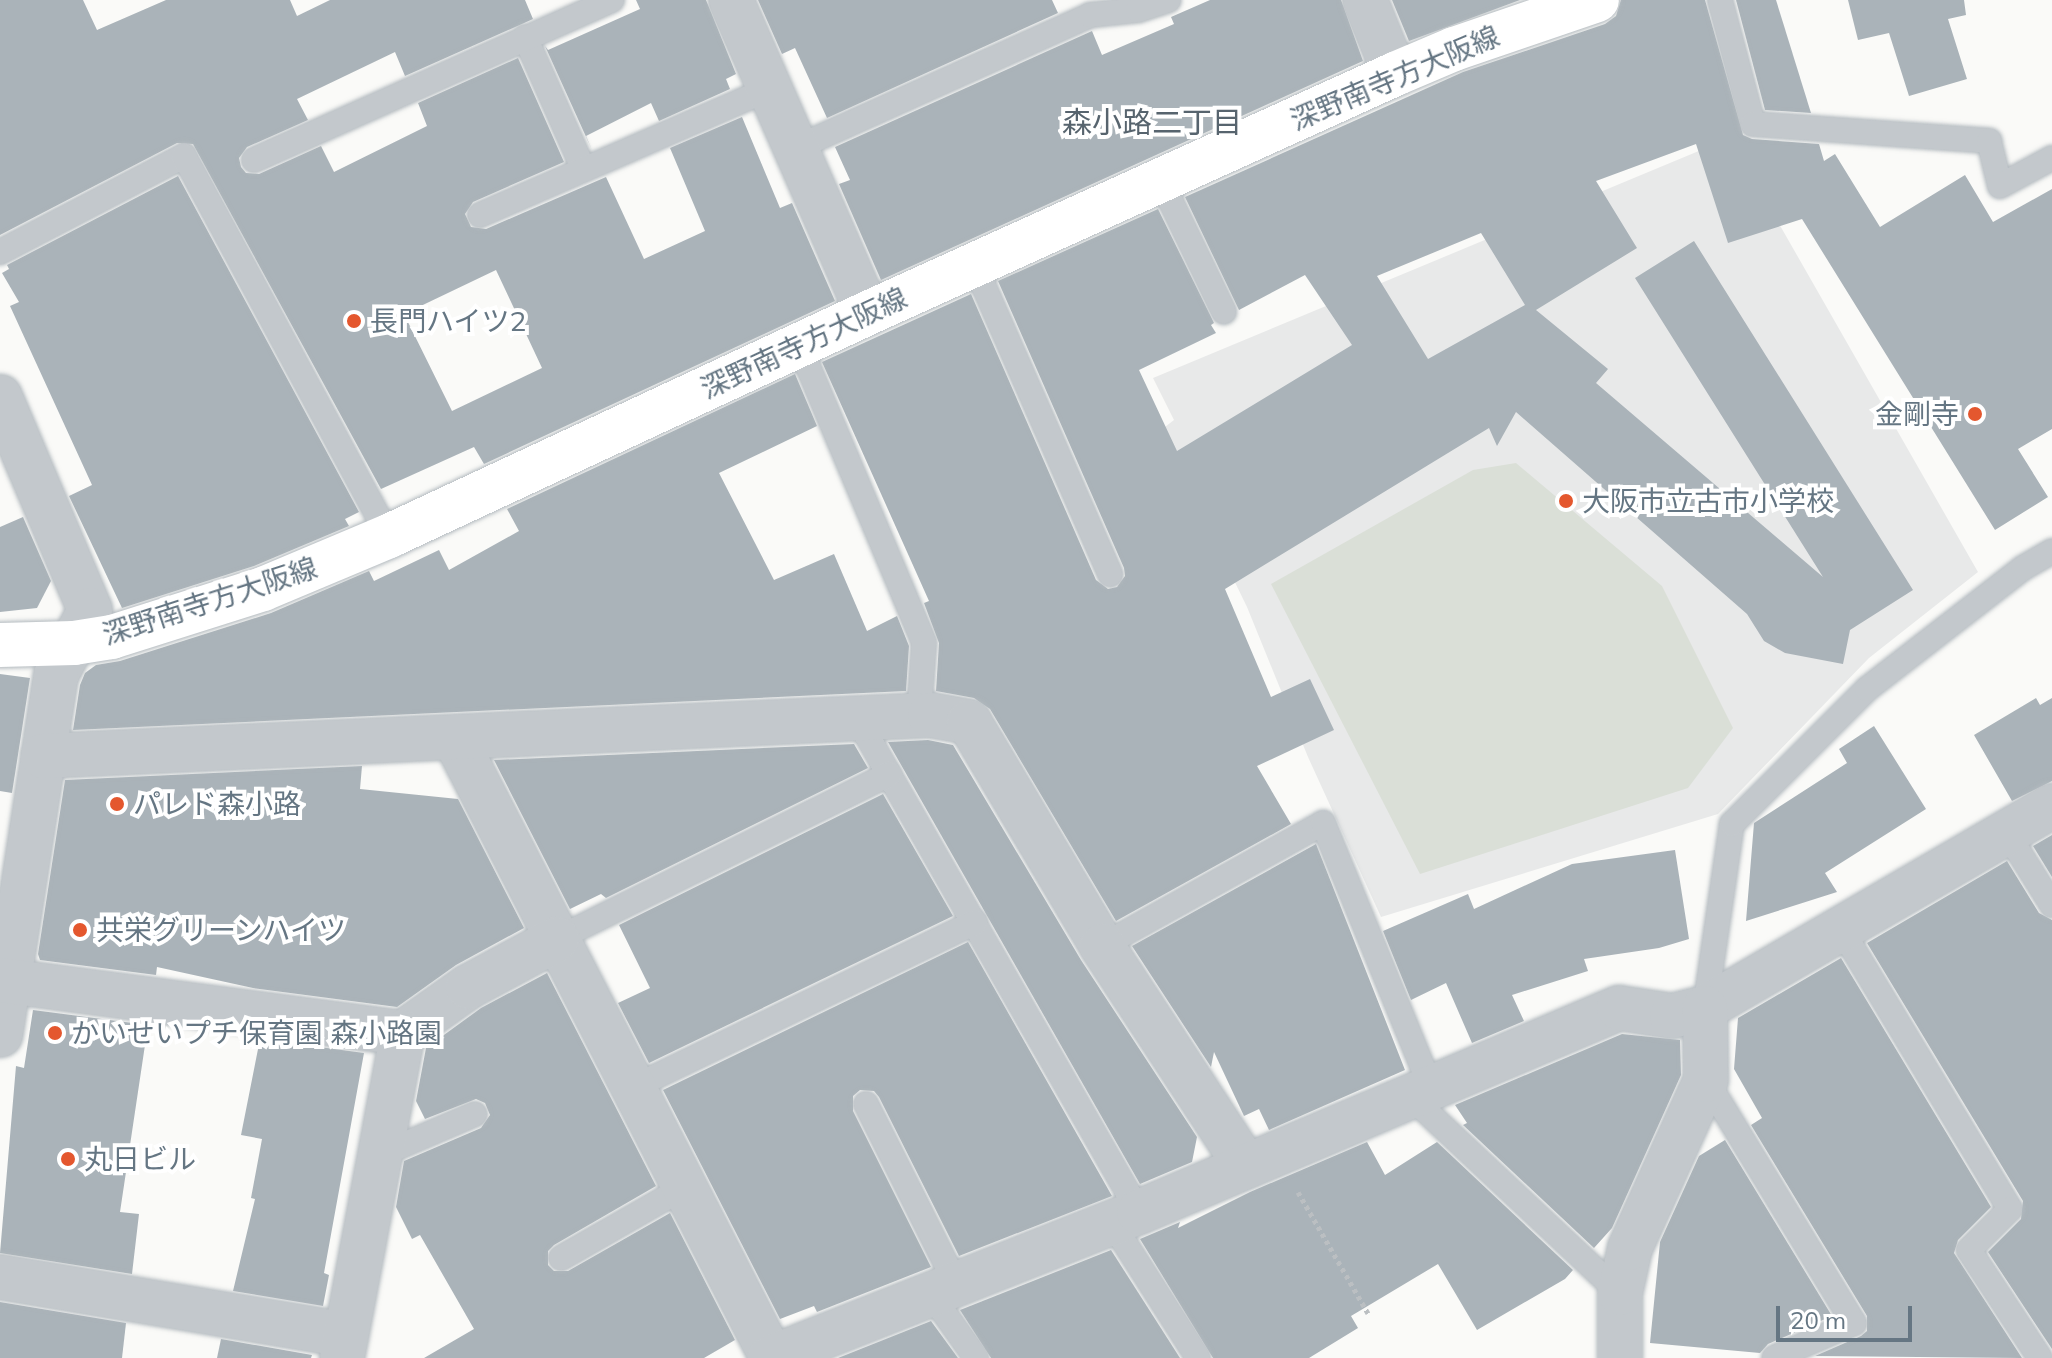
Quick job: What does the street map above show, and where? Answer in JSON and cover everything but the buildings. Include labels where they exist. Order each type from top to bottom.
[{"type":"main road","name":"深野南寺方大阪線","points":[[0,645],[74,643],[112,637],[263,589],[389,536],[974,264],[1395,74],[1509,29],[1597,0]]},
{"type":"street","points":[[731,0],[868,313]]},
{"type":"street","points":[[1365,0],[1395,74]]},
{"type":"street","points":[[0,397],[90,610],[56,675],[4,980],[0,1035]]},
{"type":"street","points":[[43,756],[919,715],[969,722],[1102,946],[1262,1159]]},
{"type":"street","points":[[454,737],[771,1358],[1126,1218],[1619,1008],[1672,1016],[1705,1008],[2052,806]]},
{"type":"street","points":[[4,980],[403,1033],[468,987],[557,939]]},
{"type":"street","points":[[1620,1358],[1620,1293],[1630,1248],[1706,1080],[1705,1008]]},
{"type":"street","points":[[0,1277],[344,1346],[403,1033]]},
{"type":"lane","points":[[254,160],[612,0]]},
{"type":"lane","points":[[796,148],[1090,15],[1138,10],[1168,0]]},
{"type":"lane","points":[[1720,0],[1753,124],[1989,141],[2000,186],[2052,158]]},
{"type":"lane","points":[[525,37],[584,170]]},
{"type":"lane","points":[[480,215],[771,88]]},
{"type":"lane","points":[[0,252],[184,156],[389,536]]},
{"type":"lane","points":[[1161,181],[1224,312]]},
{"type":"lane","points":[[974,264],[1110,574]]},
{"type":"lane","points":[[799,345],[924,643],[919,715]]},
{"type":"lane","points":[[1705,1008],[1732,824],[1867,689],[2023,568],[2052,551]]},
{"type":"lane","points":[[858,720],[975,922],[1198,1358]]},
{"type":"lane","points":[[557,939],[889,774]]},
{"type":"lane","points":[[1102,946],[1323,823],[1422,1094],[1620,1293]]},
{"type":"lane","points":[[2007,833],[2052,905]]},
{"type":"lane","points":[[634,1087],[975,922]]},
{"type":"lane","points":[[1841,929],[2010,1209],[1969,1250],[2040,1358]]},
{"type":"lane","points":[[1706,1080],[1854,1323],[1774,1358]]},
{"type":"lane","points":[[866,1104],[943,1289],[976,1358]]},
{"type":"lane","points":[[380,1155],[475,1114]]},
{"type":"lane","points":[[561,1258],[685,1187]]},
{"type":"lane","points":[[1620,1358],[1645,1358]]},
{"type":"path","points":[[1262,1159],[1319,1233],[1368,1313]]},
{"type":"shaded area","name":"大阪市立古市小学校","points":[[1730,138],[1978,572],[1869,658],[1718,814],[1381,917],[1308,757],[1247,607],[1161,430],[1174,420],[1153,378]]},
{"type":"shaded area","points":[[1516,463],[1662,586],[1733,728],[1688,788],[1420,874],[1271,584],[1473,470]]},
{"type":"place","name":"長門ハイツ2","points":[[354,321]]},
{"type":"place","name":"金剛寺","points":[[1975,414]]},
{"type":"place","name":"大阪市立古市小学校","points":[[1566,501]]},
{"type":"place","name":"パレド森小路","points":[[117,804]]},
{"type":"place","name":"共栄グリーンハイツ","points":[[80,930]]},
{"type":"place","name":"かいせいプチ保育園 森小路園","points":[[55,1033]]},
{"type":"place","name":"丸日ビル","points":[[68,1159]]},
{"type":"district","name":"森小路二丁目","points":[[1152,122]]}]
